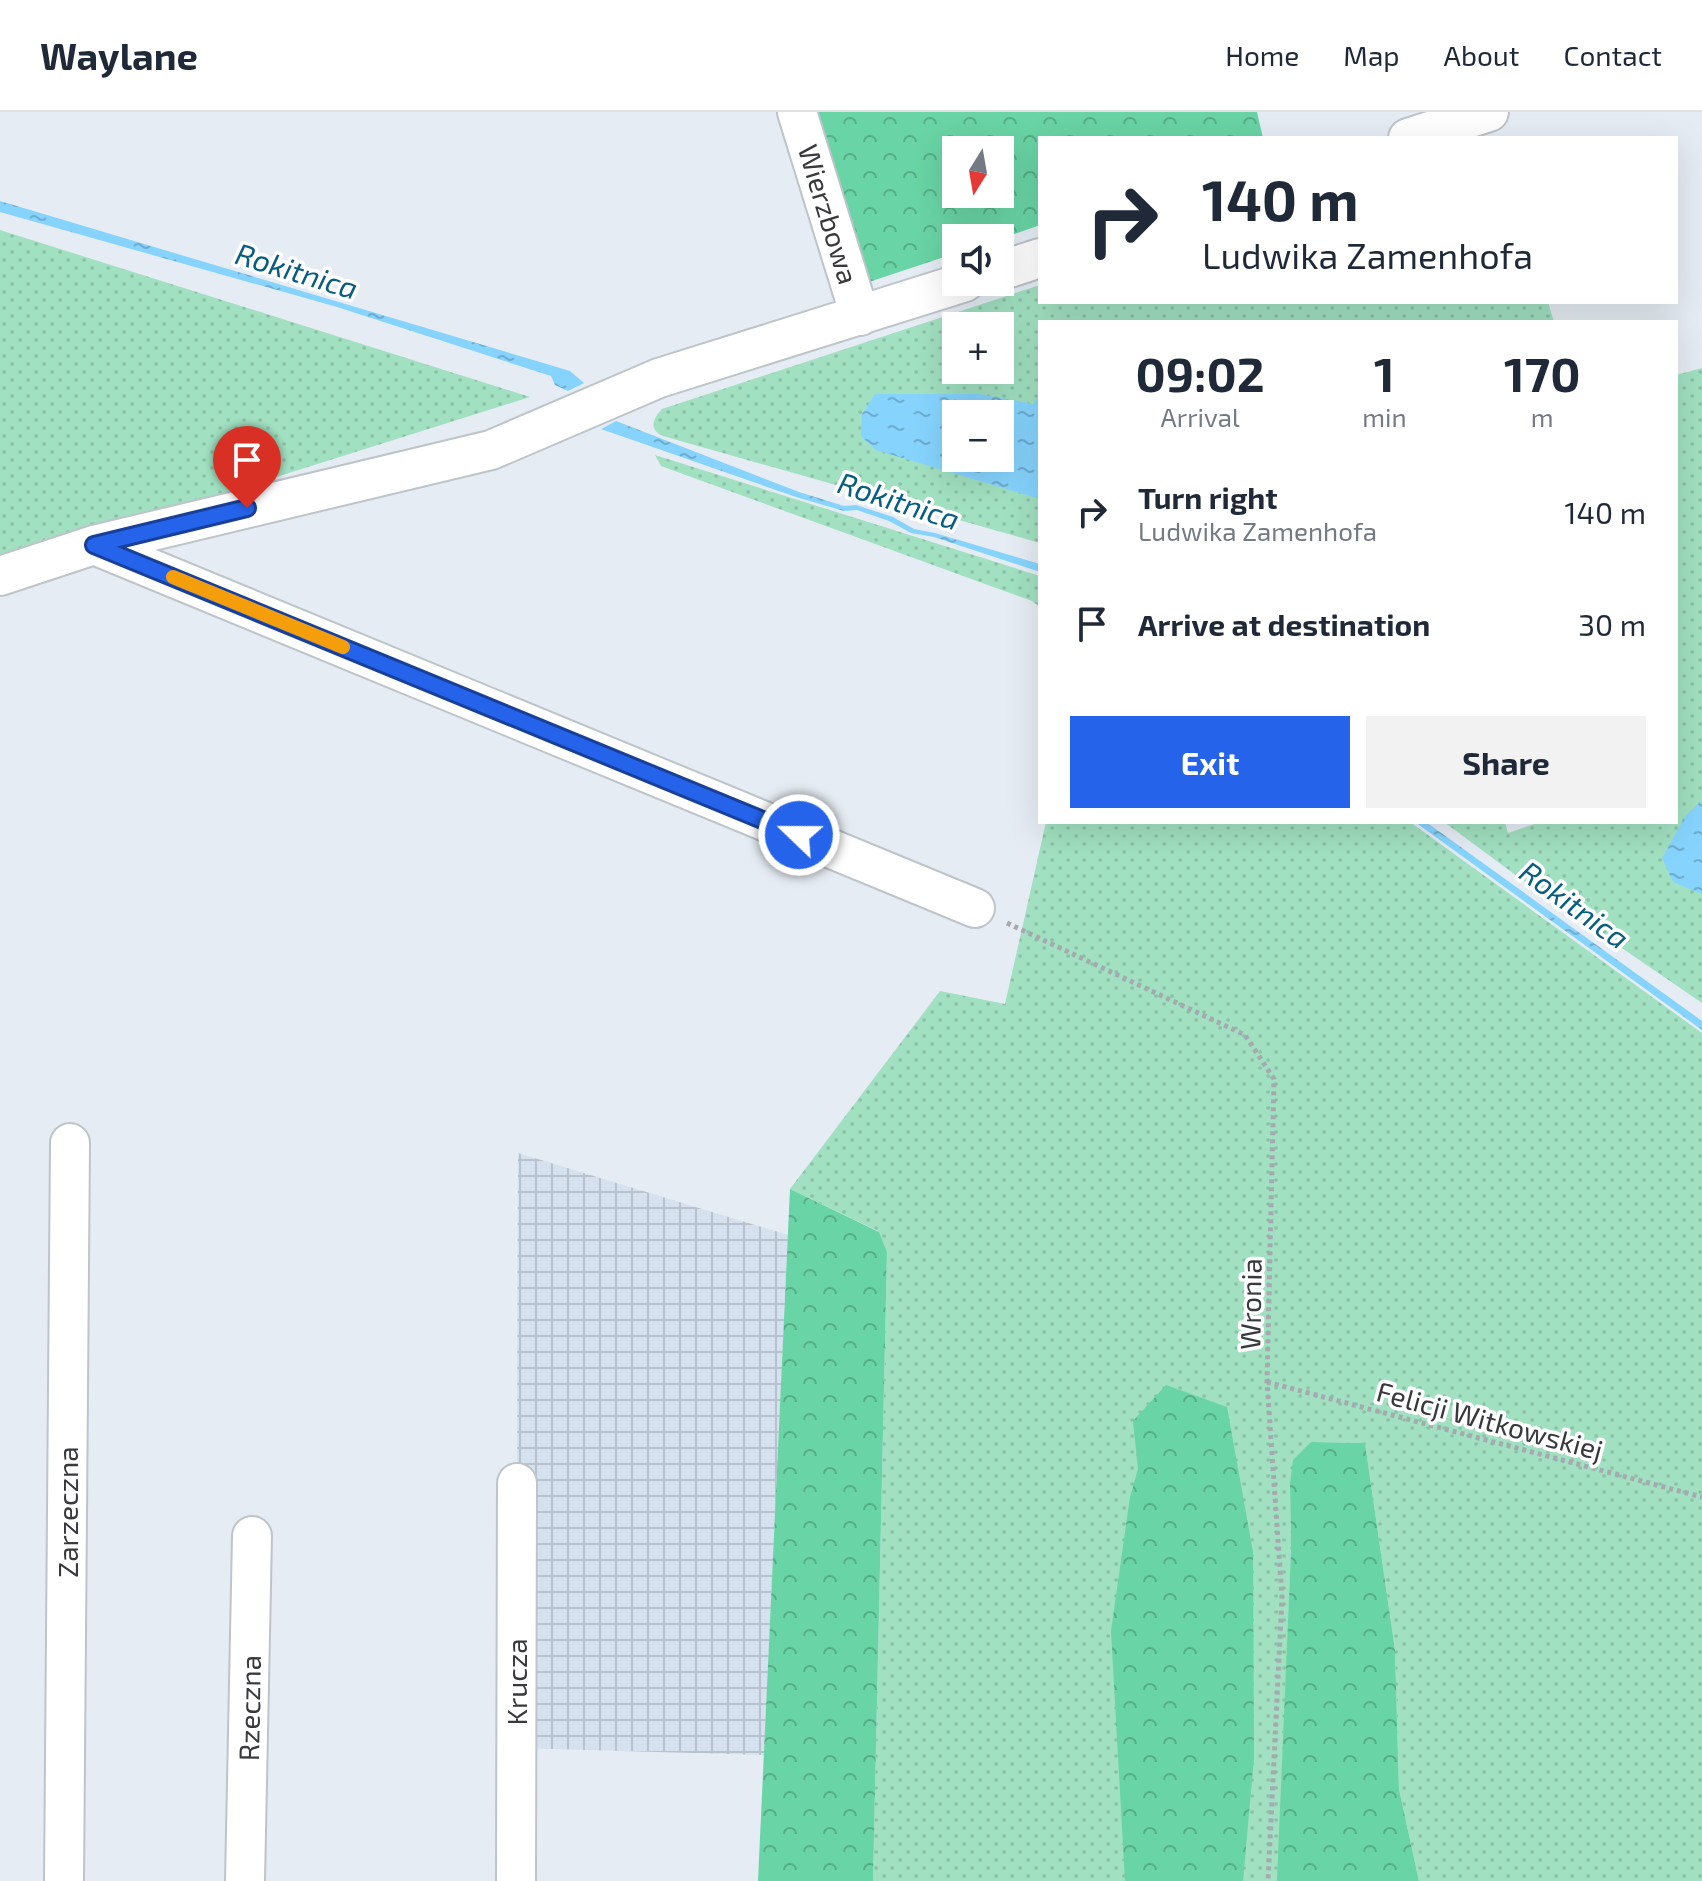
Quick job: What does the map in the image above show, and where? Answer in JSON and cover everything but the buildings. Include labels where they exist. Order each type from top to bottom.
[{"type":"street","name":"Wierzbowa","points":[[797,112],[860,316]]},
{"type":"street","points":[[1414,136],[1489,112]]},
{"type":"street","points":[[1014,266],[1038,259]]},
{"type":"street","points":[[0,576],[94,545],[491,450],[659,378],[942,289]]},
{"type":"street","points":[[94,545],[975,908]]},
{"type":"street","name":"Zarzeczna","points":[[64,1881],[70,1143]]},
{"type":"street","name":"Krucza","points":[[516,1881],[517,1483]]},
{"type":"street","name":"Rzeczna","points":[[245,1881],[252,1536]]},
{"type":"path","name":"Wronia","points":[[975,908],[1245,1035],[1274,1079],[1267,1382],[1282,1597],[1268,1881]]},
{"type":"path","name":"Felicji Witkowskiej","points":[[1267,1382],[1702,1497]]},
{"type":"shaded area","points":[[518,1153],[788,1235],[764,1755],[516,1748]]},
{"type":"green space","points":[[811,112],[1257,112],[1263,136],[1038,136],[1038,226],[1014,234],[1014,224],[942,224],[942,258],[863,284]]},
{"type":"green space","points":[[0,230],[3,231],[530,397],[0,564]]},
{"type":"green space","points":[[1038,286],[1038,304],[1549,304],[1553,320],[1038,320],[1038,542],[663,436],[655,430],[654,424],[662,409],[942,317],[942,384],[1014,384],[1014,312],[958,312]]},
{"type":"green space","points":[[1702,368],[1702,1003],[1447,824],[1506,824],[1508,833],[1534,824],[1678,824],[1678,374]]},
{"type":"green space","points":[[655,455],[1038,575],[1038,606],[1032,601],[661,466]]},
{"type":"green space","points":[[1046,824],[1413,824],[1702,1033],[1702,1881],[1419,1881],[1399,1789],[1395,1650],[1365,1443],[1311,1442],[1290,1484],[1291,1549],[1278,1881],[873,1881],[887,1252],[878,1231],[790,1189],[940,991],[1005,1004]]},
{"type":"green space","points":[[790,1189],[879,1232],[887,1252],[873,1881],[758,1881]]},
{"type":"green space","points":[[1166,1385],[1227,1407],[1253,1552],[1254,1758],[1243,1881],[1125,1881],[1111,1631],[1130,1497],[1138,1469],[1133,1421]]},
{"type":"green space","points":[[1311,1442],[1365,1443],[1395,1650],[1399,1789],[1419,1881],[1277,1881],[1291,1549],[1290,1484],[1293,1460]]},
{"type":"water","points":[[0,201],[570,371],[584,383],[568,391],[555,385],[551,376],[337,307],[0,212]]},
{"type":"water","points":[[875,394],[979,394],[1012,400],[942,400],[942,470],[876,450],[861,436],[862,414]]},
{"type":"water","points":[[1038,396],[1038,498],[950,472],[1014,472],[1014,400],[1034,404]]},
{"type":"water","points":[[616,421],[799,492],[844,506],[856,505],[893,517],[914,529],[1038,563],[1038,571],[934,537],[911,533],[889,521],[857,510],[844,511],[796,497],[601,429]]},
{"type":"water","points":[[1702,801],[1702,894],[1673,882],[1662,858],[1686,815]]},
{"type":"water","points":[[1418,824],[1429,824],[1702,1021],[1702,1030]]},
{"type":"slow traffic","points":[[173,577],[343,647]]},
{"type":"route","points":[[247,508],[94,545],[799,835]]},
{"type":"water label","name":"Rokitnica","points":[[297,270]]},
{"type":"water label","name":"Rokitnica","points":[[899,500]]},
{"type":"water label","name":"Rokitnica","points":[[1575,904]]}]
